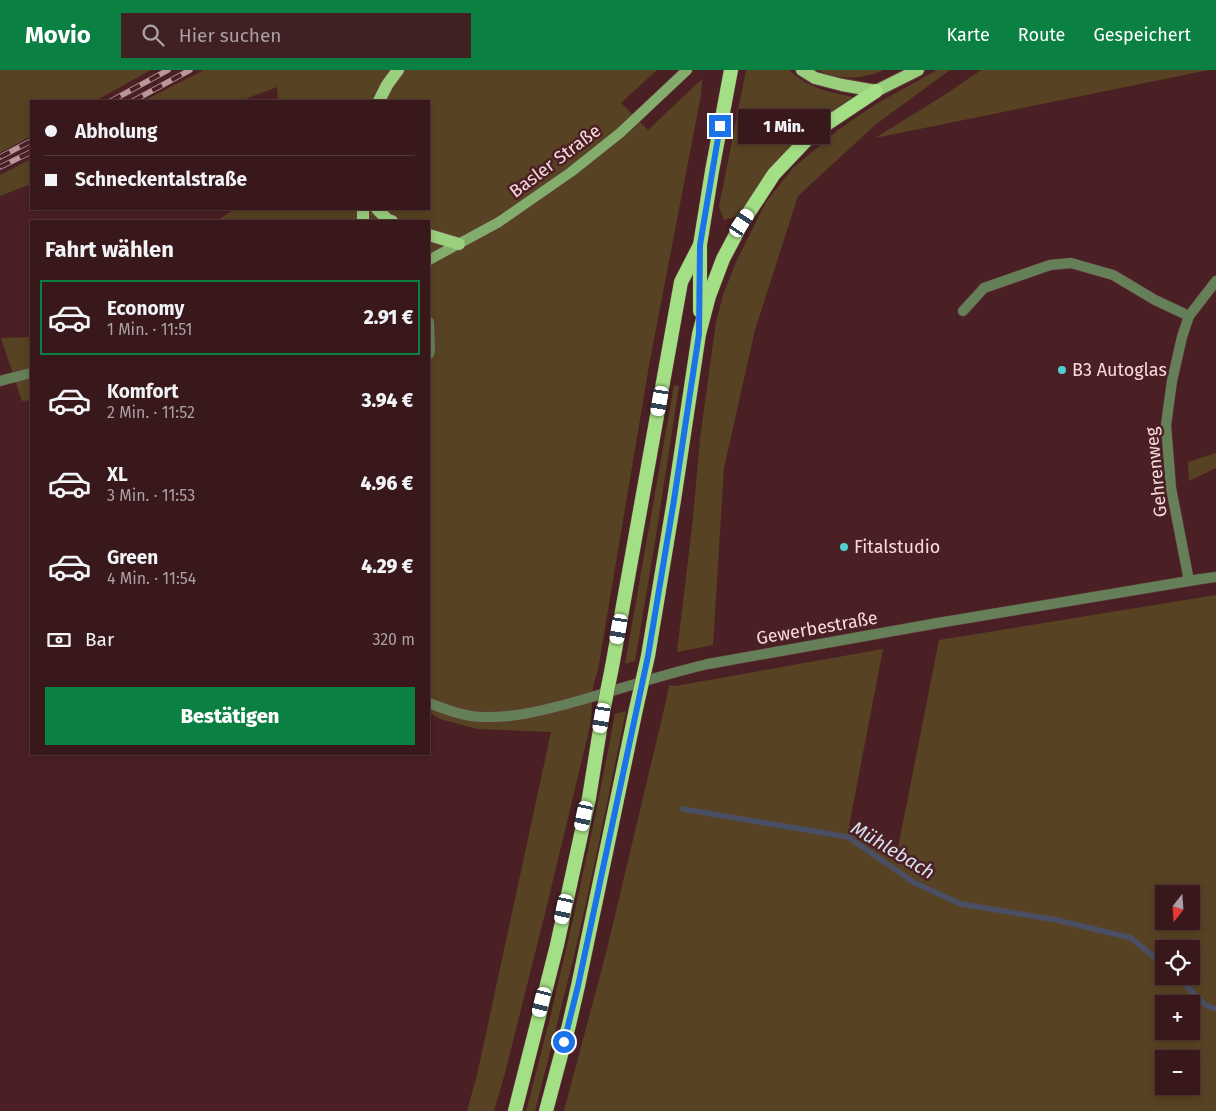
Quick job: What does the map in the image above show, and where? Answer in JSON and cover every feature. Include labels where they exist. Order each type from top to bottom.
[{"type":"highway","points":[[699,334],[700,245],[731,70]]},
{"type":"highway","points":[[546,1111],[578,986],[648,656],[676,490],[699,334],[709,296],[723,259],[742,223],[774,174],[813,133],[876,91]]},
{"type":"highway","points":[[515,1111],[556,946],[589,798],[681,282],[700,245]]},
{"type":"main road","points":[[380,100],[398,70]]},
{"type":"main road","name":"Basler Straße","points":[[430,259],[499,222],[537,197],[620,132],[687,70]]},
{"type":"main road","points":[[802,70],[816,78],[876,91],[918,70]]},
{"type":"main road","points":[[378,210],[389,220]]},
{"type":"main road","points":[[430,235],[459,244]]},
{"type":"street","points":[[963,311],[984,288],[1050,266],[1071,263],[1113,276],[1189,316]]},
{"type":"street","name":"Gehrenweg","points":[[1189,581],[1171,488],[1166,426],[1172,380],[1189,316],[1216,281]]},
{"type":"street","points":[[0,381],[30,373]]},
{"type":"street","name":"Gewerbestraße","points":[[430,703],[462,715],[484,717],[529,714],[708,664],[1216,577]]},
{"type":"shaded area","points":[[0,70],[151,70],[97,100],[30,100],[30,137],[0,153]]},
{"type":"shaded area","points":[[204,70],[657,70],[621,103],[648,130],[702,79],[701,95],[650,360],[598,670],[593,686],[591,722],[548,901],[494,1111],[467,1111],[477,1075],[551,732],[477,729],[440,719],[430,713],[430,220],[218,220],[233,210],[430,210],[430,100],[278,100],[277,87],[243,100],[145,100]]},
{"type":"shaded area","points":[[746,70],[789,70],[811,85],[853,97],[803,134],[763,179],[738,216],[724,220],[719,207]]},
{"type":"shaded area","points":[[818,70],[884,70],[851,78],[834,76]]},
{"type":"shaded area","points":[[937,70],[950,70],[875,125],[798,196],[755,330],[724,468],[713,645],[677,652],[693,518],[700,439],[716,322],[723,295],[736,262],[766,202],[793,168],[838,130],[876,104]]},
{"type":"shaded area","points":[[981,70],[1209,70],[875,138]]},
{"type":"shaded area","points":[[30,160],[30,184],[0,196],[0,175]]},
{"type":"shaded area","points":[[30,337],[30,400],[22,401],[1,338]]},
{"type":"shaded area","points":[[674,385],[679,386],[635,661],[625,664]]},
{"type":"shaded area","points":[[1216,453],[1216,468],[1189,481],[1188,462]]},
{"type":"shaded area","points":[[1216,595],[1216,1111],[564,1111],[607,949],[669,685],[675,686],[883,649],[849,826],[896,858],[939,640]]},
{"type":"shaded area","points":[[626,711],[574,956],[535,1111],[526,1111],[574,913],[615,714]]},
{"type":"waterway","name":"Mühlebach","points":[[683,809],[848,837],[915,883],[961,904],[1057,920],[1131,938],[1155,958]]},
{"type":"waterway","name":"Mühlebach","points":[[1185,985],[1207,1006],[1216,1009]]},
{"type":"railway","points":[[113,100],[168,70]]},
{"type":"railway","points":[[135,100],[190,70]]},
{"type":"railway","points":[[0,157],[30,142]]},
{"type":"railway","points":[[0,167],[30,152]]},
{"type":"place","name":"B3 Autoglas","points":[[1062,370]]},
{"type":"place","name":"Fitalstudio","points":[[844,547]]},
{"type":"route","points":[[564,1042],[578,986],[648,656],[699,334],[700,245],[720,126]]}]
